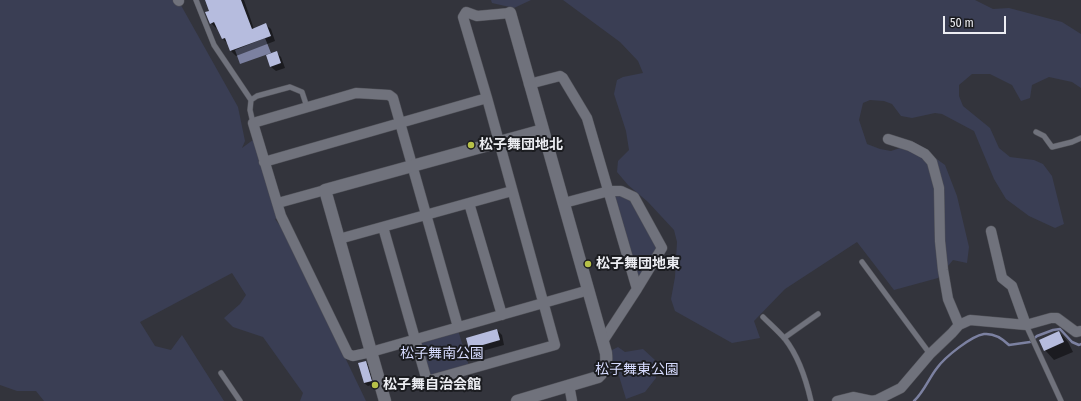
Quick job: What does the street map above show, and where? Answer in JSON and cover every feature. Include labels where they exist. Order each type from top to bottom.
[{"type":"street","points":[[383,227],[414,340],[427,381],[555,344],[487,98],[462,17],[466,12],[477,16],[510,13],[589,290],[606,353],[607,364],[604,372],[598,377],[517,401]]},
{"type":"street","points":[[530,84],[560,76],[563,78],[587,118],[637,289]]},
{"type":"street","points":[[458,327],[393,98],[388,95],[356,93],[253,123],[282,216],[348,354],[353,356],[371,352],[589,290]]},
{"type":"street","points":[[264,162],[487,98]]},
{"type":"street","points":[[278,203],[543,130]]},
{"type":"street","points":[[888,138],[910,146],[925,154],[932,162],[939,188],[942,270],[948,299],[959,325]]},
{"type":"street","points":[[325,190],[385,401]]},
{"type":"street","points":[[339,239],[512,191]]},
{"type":"street","points":[[564,203],[609,191],[621,191],[634,197],[662,248],[603,341]]},
{"type":"street","points":[[469,203],[502,315]]},
{"type":"street","points":[[991,231],[1002,278],[1012,286],[1028,330]]},
{"type":"street","points":[[836,401],[853,397],[872,401],[877,400],[901,388],[930,354],[959,325],[970,320],[1028,330],[1051,318],[1057,318],[1076,332],[1081,331]]},
{"type":"street","points":[[569,385],[572,401]]},
{"type":"lane","points":[[196,0],[214,45],[252,100]]},
{"type":"lane","points":[[253,123],[250,110],[252,100],[257,96],[290,87],[302,92],[307,107]]},
{"type":"lane","points":[[1036,132],[1044,136],[1052,147],[1081,138]]},
{"type":"lane","points":[[862,262],[930,354]]},
{"type":"lane","points":[[784,338],[818,314]]},
{"type":"lane","points":[[763,317],[784,338],[793,350],[806,380],[811,401]]},
{"type":"lane","points":[[1028,330],[1061,401]]},
{"type":"lane","points":[[222,372],[240,401]]},
{"type":"green space","points":[[0,0],[178,0],[238,107],[245,141],[242,148],[257,137],[281,216],[275,219],[284,231],[366,401],[300,401],[303,393],[263,337],[233,327],[224,318],[240,304],[246,295],[232,273],[140,322],[155,346],[171,350],[182,335],[224,401],[44,401],[36,391],[17,391],[0,385]]},
{"type":"green space","points":[[491,0],[531,0],[514,8],[492,3]]},
{"type":"green space","points":[[563,0],[975,0],[993,9],[1009,8],[1062,22],[1081,34],[1081,88],[1072,82],[1049,77],[1032,85],[1030,98],[1021,101],[1012,85],[990,74],[972,74],[959,85],[959,96],[963,106],[990,128],[999,148],[1010,157],[1034,160],[1043,164],[1052,176],[1064,224],[1055,228],[1029,216],[1006,199],[994,179],[974,131],[942,114],[935,113],[912,118],[901,116],[892,104],[884,101],[870,100],[863,103],[859,120],[867,144],[891,151],[903,147],[919,146],[945,165],[957,196],[969,247],[967,263],[953,260],[938,278],[894,290],[857,242],[785,289],[754,321],[760,338],[732,343],[675,311],[671,299],[675,277],[677,242],[674,230],[648,202],[628,185],[617,172],[618,161],[629,150],[626,131],[614,94],[617,80],[623,77],[643,73],[638,61],[620,42]]},
{"type":"green space","points":[[609,191],[634,197],[662,248],[637,289]]},
{"type":"green space","name":"松子舞南公園","points":[[457,327],[470,369],[427,381],[414,340]]},
{"type":"green space","name":"松子舞東公園","points":[[618,347],[625,352],[643,349],[655,360],[656,378],[645,392],[626,399],[619,376],[604,372],[606,353]]},
{"type":"shaded area","points":[[265,38],[271,53],[240,64],[235,50]]},
{"type":"building","points":[[205,0],[241,0],[252,29],[266,23],[271,36],[230,51],[225,38],[222,39],[214,22],[210,24],[205,12],[209,11]]},
{"type":"building","points":[[277,51],[281,63],[270,67],[266,55]]},
{"type":"building","points":[[497,329],[500,340],[469,349],[466,338]]},
{"type":"building","points":[[1059,331],[1064,342],[1044,351],[1039,340]]},
{"type":"building","points":[[366,361],[372,381],[364,383],[358,363]]},
{"type":"waterway","points":[[914,401],[941,363],[972,339],[984,334],[995,335],[1009,345],[1030,342],[1037,336],[1060,329],[1072,342],[1079,345],[1081,344]]},
{"type":"place","name":"松子舞団地北","points":[[471,145]]},
{"type":"place","name":"松子舞団地東","points":[[588,264]]},
{"type":"place","name":"松子舞自治会館","points":[[375,385]]}]
